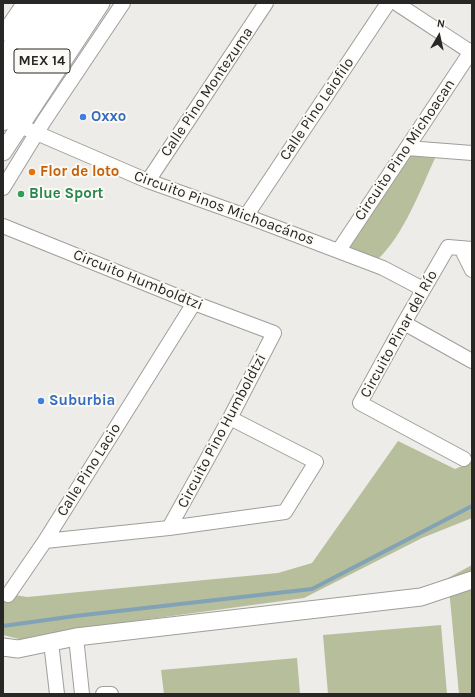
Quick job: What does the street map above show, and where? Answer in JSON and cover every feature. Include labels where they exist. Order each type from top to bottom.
[{"type":"main road","name":"MEX 14","points":[[19,81],[11,36],[58,3]]},
{"type":"main road","name":"MEX 14","points":[[8,121],[19,81],[81,3]]},
{"type":"street","points":[[11,36],[24,3]]},
{"type":"street","points":[[11,36],[40,3]]},
{"type":"street","points":[[19,81],[100,3]]},
{"type":"street","points":[[3,188],[37,132],[123,3]]},
{"type":"street","name":"Calle Pino Montezuma","points":[[148,181],[266,3]]},
{"type":"street","name":"Calle Pino Leiofilo","points":[[246,216],[388,3]]},
{"type":"street","points":[[396,3],[471,52]]},
{"type":"street","name":"Circuito Pino Michoacan","points":[[339,250],[471,52]]},
{"type":"street","points":[[3,152],[8,121]]},
{"type":"street","name":"Circuito Pinos Michoacános","points":[[8,121],[37,132],[148,181],[339,250],[383,268],[423,289]]},
{"type":"street","points":[[407,148],[472,153]]},
{"type":"street","name":"Circuito Humboldtzi","points":[[3,226],[194,303],[274,333]]},
{"type":"street","name":"Circuito Pinar del Río","points":[[464,459],[360,403],[404,322],[448,247],[466,249]]},
{"type":"street","points":[[466,249],[472,270]]},
{"type":"street","name":"Calle Pino Lacio","points":[[8,595],[45,541],[194,303]]},
{"type":"street","points":[[404,322],[472,361]]},
{"type":"street","name":"Circuito Pino Humboldtzi","points":[[169,528],[230,418],[274,333]]},
{"type":"street","name":"Circuito Pino Humboldtzi","points":[[45,541],[169,528],[284,512],[316,462],[230,418]]},
{"type":"street","points":[[3,647],[18,649],[76,637],[421,597],[472,580]]},
{"type":"street","points":[[76,637],[82,694]]},
{"type":"street","points":[[51,642],[57,694]]},
{"type":"street","points":[[102,694],[111,694]]},
{"type":"green space","points":[[406,155],[435,158],[411,212],[395,238],[378,259],[346,246]]},
{"type":"green space","points":[[398,441],[455,469],[472,462],[472,518],[422,538],[304,598],[91,627],[23,640],[3,635],[3,593],[27,597],[278,573],[312,563]]},
{"type":"green space","points":[[472,565],[472,694],[459,694],[448,578]]},
{"type":"green space","points":[[441,625],[447,694],[328,694],[323,635]]},
{"type":"green space","points":[[297,658],[300,694],[164,694],[161,670]]},
{"type":"waterway","points":[[3,626],[75,616],[312,589],[472,506]]},
{"type":"place","name":"Oxxo","points":[[83,117]]},
{"type":"place","name":"Flor de loto","points":[[32,172]]},
{"type":"place","name":"Blue Sport","points":[[21,194]]},
{"type":"place","name":"Suburbia","points":[[41,401]]}]
